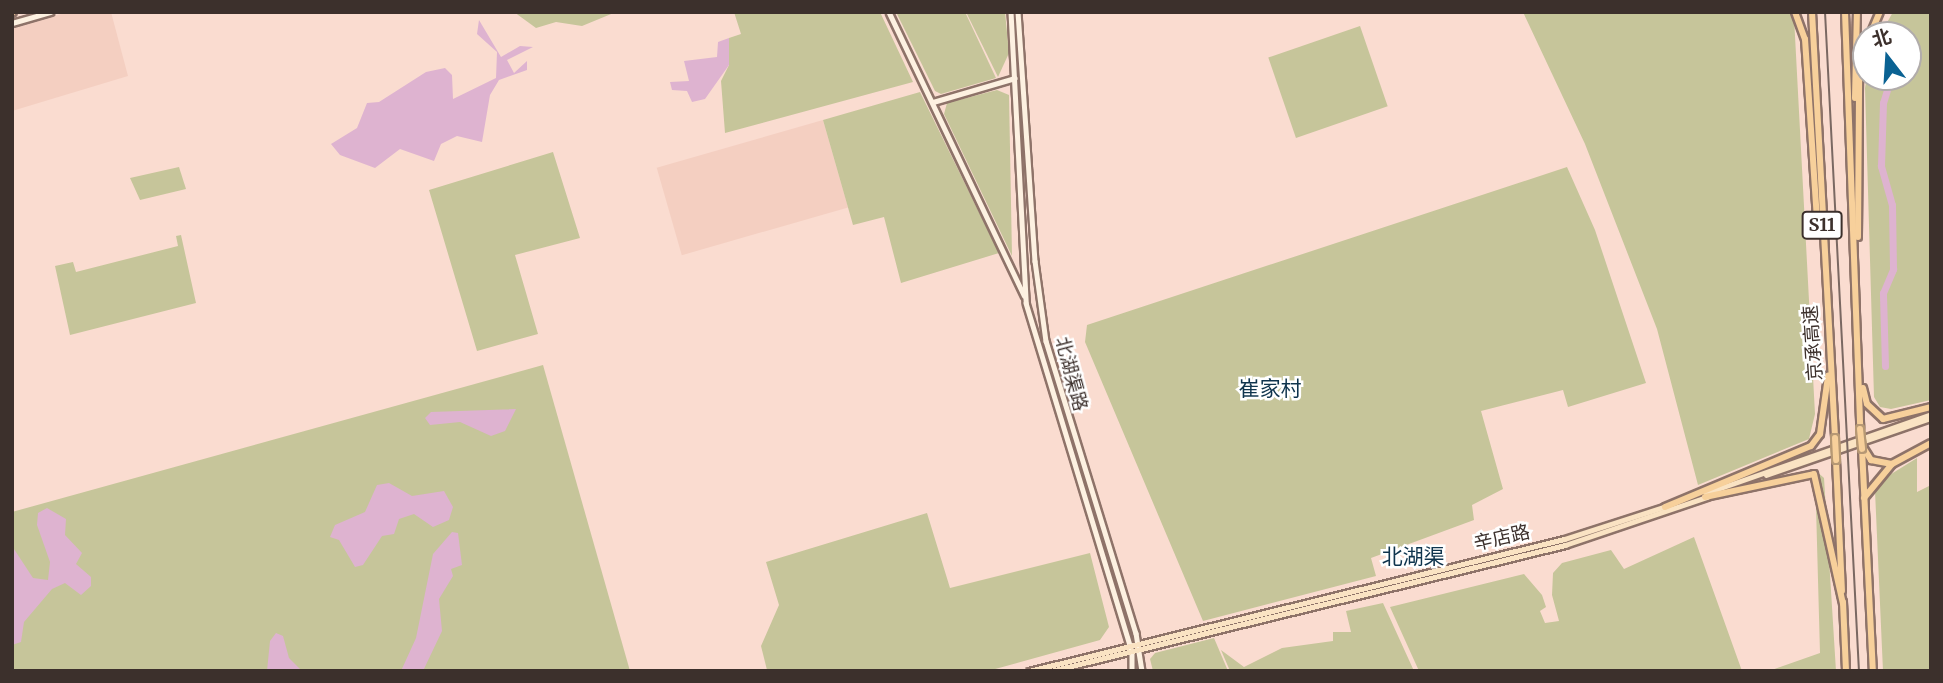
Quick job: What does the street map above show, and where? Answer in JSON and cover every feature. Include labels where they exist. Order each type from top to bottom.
[{"type":"highway","points":[[1795,12],[1805,39],[1824,285]]},
{"type":"highway","name":"京承高速","points":[[1812,12],[1846,671]]},
{"type":"highway","name":"S11","points":[[1845,12],[1860,429],[1873,671]]},
{"type":"highway","points":[[1856,271],[1857,12]]},
{"type":"highway","points":[[1858,127],[1862,91]]},
{"type":"highway","points":[[1665,507],[1811,446],[1820,435],[1830,364]]},
{"type":"highway","points":[[1860,372],[1867,404],[1883,419],[1931,407]]},
{"type":"highway","points":[[1864,498],[1892,464],[1931,443]]},
{"type":"highway","points":[[1861,446],[1871,460],[1892,464]]},
{"type":"highway","points":[[1709,498],[1814,474],[1843,604]]},
{"type":"main road","points":[[12,23],[50,12]]},
{"type":"main road","points":[[889,12],[1026,303]]},
{"type":"main road","name":"北湖渠路","points":[[1011,12],[1026,303],[1142,671]]},
{"type":"main road","name":"北湖渠路","points":[[1018,12],[1046,341],[1138,642]]},
{"type":"main road","points":[[933,102],[1015,78]]},
{"type":"main road","name":"辛店路","points":[[1029,671],[1134,648],[1479,563],[1665,507],[1931,416]]},
{"type":"main road","name":"辛店路","points":[[1051,671],[1134,648],[1138,642],[1565,545],[1709,498],[1931,416]]},
{"type":"main road","name":"北湖渠路","points":[[1132,671],[1134,648]]},
{"type":"shaded area","points":[[68,12],[111,12],[128,76],[12,111],[12,28]]},
{"type":"shaded area","points":[[479,20],[501,57],[520,46],[533,47],[507,60],[514,73],[527,61],[527,70],[499,80],[490,95],[482,142],[457,136],[441,144],[434,161],[400,149],[375,168],[340,155],[331,144],[357,128],[367,103],[379,102],[426,72],[445,68],[452,75],[453,99],[496,78],[497,52],[477,34]]},
{"type":"shaded area","points":[[729,38],[729,65],[705,99],[692,102],[687,91],[672,90],[670,82],[689,81],[684,61],[717,57],[718,42]]},
{"type":"shaded area","points":[[823,120],[848,207],[682,255],[657,168]]},
{"type":"shaded area","points":[[516,409],[505,431],[491,436],[460,422],[430,425],[425,418],[431,412]]},
{"type":"shaded area","points":[[389,483],[412,496],[444,491],[453,507],[449,520],[433,527],[414,514],[399,519],[394,534],[382,536],[363,565],[355,567],[339,540],[330,537],[335,525],[365,512],[377,485]]},
{"type":"shaded area","points":[[47,508],[66,519],[65,535],[82,553],[76,564],[91,577],[91,586],[81,595],[65,583],[52,589],[24,622],[21,642],[12,645],[12,546],[33,578],[48,580],[50,562],[37,525],[38,513]]},
{"type":"shaded area","points":[[452,532],[458,533],[462,565],[451,569],[453,576],[439,599],[442,631],[423,671],[401,671],[416,638],[433,554]]},
{"type":"shaded area","points":[[276,633],[283,636],[289,658],[302,671],[267,671],[270,641]]},
{"type":"green space","points":[[514,12],[616,12],[582,26],[556,22],[536,28]]},
{"type":"green space","points":[[734,12],[880,12],[913,82],[725,133],[721,81],[729,65],[729,38],[741,34]]},
{"type":"green space","points":[[896,12],[965,12],[996,78],[941,94],[935,91]]},
{"type":"green space","points":[[966,12],[1005,12],[1009,53],[998,77]]},
{"type":"green space","points":[[1523,12],[1790,12],[1794,17],[1815,414],[1809,439],[1698,485],[1657,329],[1585,144]]},
{"type":"green space","points":[[1893,12],[1931,12],[1931,400],[1891,409],[1880,407],[1874,397],[1865,91],[1922,91],[1922,21],[1888,21]]},
{"type":"green space","points":[[1360,26],[1388,106],[1296,138],[1268,58]]},
{"type":"green space","points":[[997,90],[1009,95],[1012,256],[944,114],[947,103]]},
{"type":"green space","points":[[920,92],[999,253],[901,283],[884,217],[853,225],[823,120]]},
{"type":"green space","points":[[553,152],[580,238],[515,255],[538,334],[477,351],[429,190]]},
{"type":"green space","points":[[179,167],[186,189],[140,200],[130,178]]},
{"type":"green space","points":[[1567,167],[1595,230],[1646,383],[1568,407],[1563,390],[1481,411],[1503,489],[1472,505],[1474,520],[1371,558],[1376,576],[1203,621],[1085,342],[1087,325]]},
{"type":"green space","points":[[181,235],[196,303],[70,335],[55,266],[73,262],[76,272],[178,246],[176,236]]},
{"type":"green space","points":[[543,365],[630,671],[12,671],[12,512]]},
{"type":"green space","points":[[1917,458],[1917,492],[1931,485],[1931,671],[1883,671],[1875,491],[1888,476]]},
{"type":"green space","points":[[1815,470],[1824,478],[1836,671],[1769,671],[1820,653]]},
{"type":"green space","points":[[927,513],[950,588],[1090,553],[1109,627],[1100,640],[988,671],[767,670],[761,646],[779,605],[766,562]]},
{"type":"green space","points":[[1694,537],[1742,671],[1419,671],[1390,607],[1524,574],[1542,595],[1546,607],[1540,611],[1545,623],[1559,621],[1552,595],[1553,573],[1562,563],[1611,550],[1624,569]]},
{"type":"green space","points":[[1383,603],[1414,671],[1230,671],[1221,650],[1244,667],[1282,648],[1333,641],[1333,632],[1351,632],[1346,611]]},
{"type":"green space","points":[[1214,638],[1228,671],[1153,671],[1150,659],[1155,653]]},
{"type":"waterway","points":[[1885,366],[1883,293],[1893,269],[1892,205],[1881,166],[1883,103],[1887,91]]},
{"type":"railway","points":[[1825,12],[1859,671]]},
{"type":"district","name":"崔家村","points":[[1270,389]]},
{"type":"district","name":"北湖渠","points":[[1413,557]]}]
